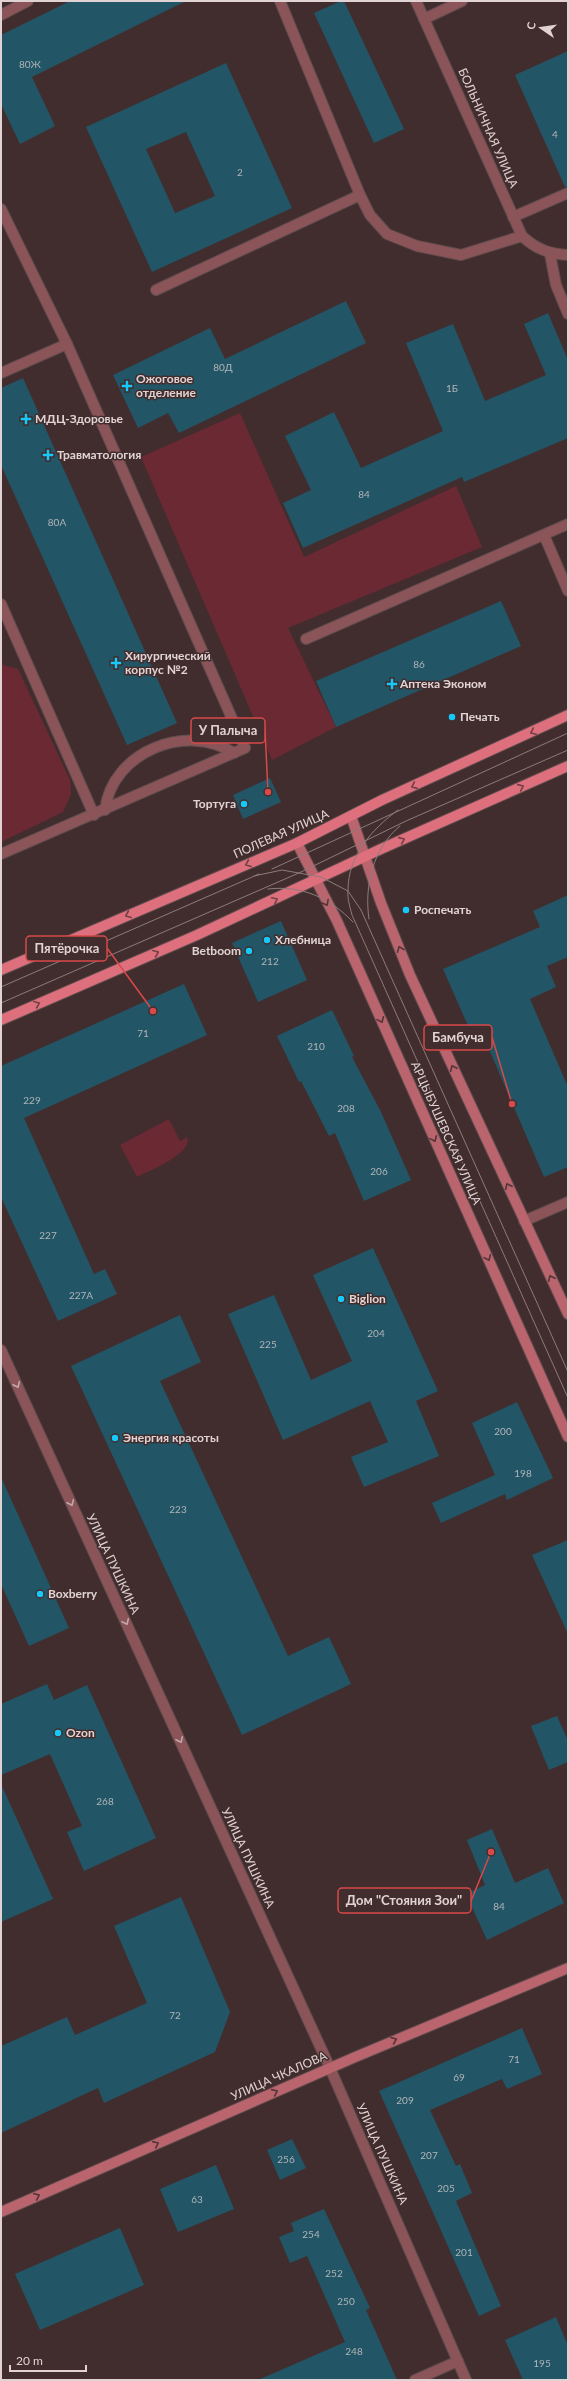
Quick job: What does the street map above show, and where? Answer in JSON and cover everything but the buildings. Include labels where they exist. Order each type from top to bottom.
[{"type":"main road","name":"ПОЛЕВАЯ УЛИЦА","points":[[1,970],[297,843],[351,816],[568,716]]},
{"type":"main road","points":[[1,1020],[197,935],[366,856],[568,766]]},
{"type":"main road","points":[[351,816],[366,856],[380,903],[410,975],[568,1314]]},
{"type":"main road","name":"АРЦЫБУШЕВСКАЯ УЛИЦА","points":[[297,843],[314,880],[337,921],[568,1437]]},
{"type":"main road","name":"УЛИЦА ЧКАЛОВА","points":[[1,2212],[330,2068],[568,1968]]},
{"type":"street","points":[[1,15],[28,1]]},
{"type":"street","points":[[280,1],[360,195],[370,215],[386,234],[417,246],[461,255],[522,236]]},
{"type":"street","name":"БОЛЬНИЧНАЯ УЛИЦА","points":[[416,1],[522,236],[532,245],[550,254]]},
{"type":"street","points":[[424,19],[462,1]]},
{"type":"street","points":[[513,217],[568,193]]},
{"type":"street","points":[[156,290],[360,195]]},
{"type":"street","points":[[1,210],[67,344],[245,748],[94,815],[1,854]]},
{"type":"street","points":[[568,255],[550,254],[556,285],[568,314]]},
{"type":"street","points":[[1,372],[67,344]]},
{"type":"street","points":[[306,639],[568,524]]},
{"type":"street","points":[[544,535],[568,591]]},
{"type":"street","points":[[1,604],[94,815]]},
{"type":"street","points":[[104,810],[118,776],[139,755],[166,742],[196,740],[225,747],[234,753]]},
{"type":"street","points":[[524,1221],[568,1202]]},
{"type":"street","name":"УЛИЦА ПУШКИНА","points":[[1,1350],[330,2068],[466,2380]]},
{"type":"street","points":[[415,2380],[458,2361]]},
{"type":"shaded area","points":[[240,413],[304,557],[456,486],[482,547],[288,628],[336,727],[272,760],[141,457]]},
{"type":"shaded area","points":[[1,661],[3,665],[18,669],[70,780],[71,794],[63,812],[1,842]]},
{"type":"shaded area","points":[[169,1119],[180,1141],[187,1137],[187,1143],[184,1149],[169,1161],[137,1177],[120,1145]]},
{"type":"tram line","points":[[272,869],[568,733]]},
{"type":"tram line","points":[[1,1003],[301,872],[406,821],[568,750]]},
{"type":"tram line","points":[[398,810],[388,817],[363,844],[352,866],[348,890],[348,899],[352,915],[568,1398]]},
{"type":"tram line","points":[[369,919],[368,894],[372,868],[383,845],[400,826]]},
{"type":"tram line","points":[[254,876],[282,870],[321,877],[348,891],[361,910],[568,1372]]},
{"type":"tram line","points":[[1,987],[259,874]]},
{"type":"tram line","points":[[268,889],[292,889],[315,895],[335,906],[353,922]]},
{"type":"place","name":"Ожоговое отделение","points":[[127,386]]},
{"type":"place","name":"МДЦ-Здоровье","points":[[26,419]]},
{"type":"place","name":"Травматология","points":[[48,455]]},
{"type":"place","name":"Хирургический корпус №2","points":[[116,663]]},
{"type":"place","name":"Аптека Эконом","points":[[392,684]]},
{"type":"place","name":"Печать","points":[[452,717]]},
{"type":"place","name":"У Палыча","points":[[268,792]]},
{"type":"place","name":"Тортуга","points":[[244,804]]},
{"type":"place","name":"Роспечать","points":[[406,910]]},
{"type":"place","name":"Хлебница","points":[[267,940]]},
{"type":"place","name":"Betboom","points":[[249,951]]},
{"type":"place","name":"Пятёрочка","points":[[153,1011]]},
{"type":"place","name":"Бамбуча","points":[[512,1104]]},
{"type":"place","name":"Biglion","points":[[341,1299]]},
{"type":"place","name":"Энергия красоты","points":[[115,1438]]},
{"type":"place","name":"Boxberry","points":[[40,1594]]},
{"type":"place","name":"Ozon","points":[[58,1733]]},
{"type":"place","name":"Дом \"Стояния Зои\"","points":[[491,1852]]}]
